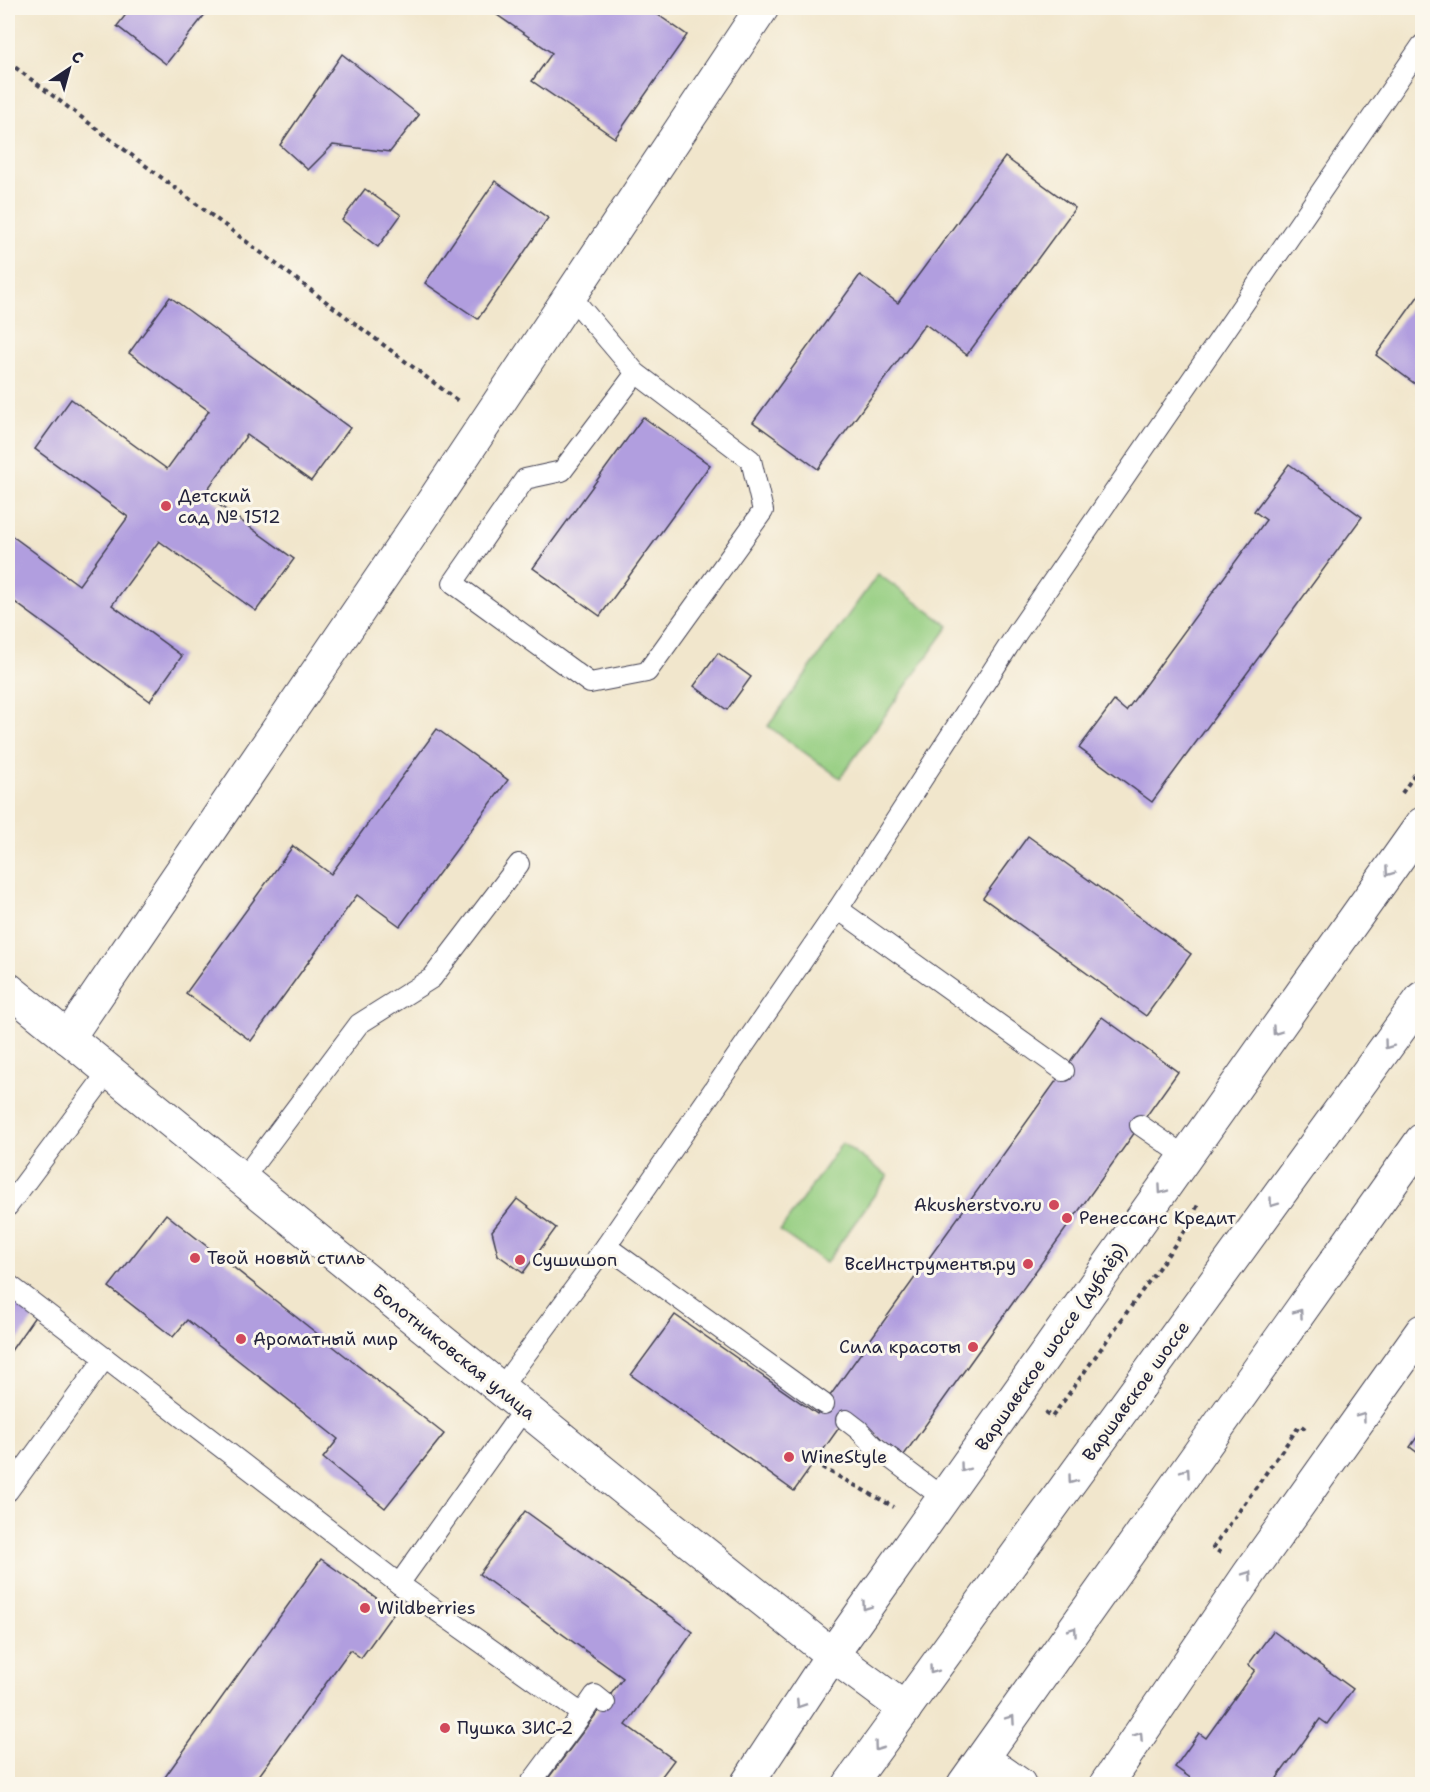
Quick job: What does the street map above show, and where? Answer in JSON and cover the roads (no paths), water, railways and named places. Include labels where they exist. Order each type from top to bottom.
[{"type":"street","points":[[68,1038],[762,8]]},
{"type":"street","name":"Варшавское шоссе (дублёр)","points":[[747,1785],[832,1655],[1422,825]]},
{"type":"street","name":"Болотниковская улица","points":[[8,989],[512,1399],[832,1655],[905,1709]]},
{"type":"street","name":"Варшавское шоссе","points":[[850,1785],[1422,998]]},
{"type":"street","points":[[964,1785],[1422,1140]]},
{"type":"street","points":[[1106,1785],[1249,1574],[1422,1331]]},
{"type":"street","points":[[983,1759],[1019,1785]]},
{"type":"lane","points":[[399,1584],[606,1246],[838,909],[1017,633],[1422,45]]},
{"type":"lane","points":[[569,294],[636,373],[751,460],[763,511],[647,672],[591,683],[453,583],[525,479],[562,471],[636,373]]},
{"type":"lane","points":[[242,1180],[359,1024],[432,978],[519,864]]},
{"type":"lane","points":[[838,909],[1064,1071]]},
{"type":"lane","points":[[8,1206],[108,1071]]},
{"type":"lane","points":[[1140,1125],[1186,1157]]},
{"type":"lane","points":[[606,1246],[824,1404]]},
{"type":"lane","points":[[8,1284],[399,1584],[582,1714]]},
{"type":"lane","points":[[8,1491],[105,1358]]},
{"type":"lane","points":[[846,1420],[874,1446],[943,1498]]},
{"type":"lane","points":[[530,1785],[595,1695],[604,1702]]},
{"type":"place","name":"Детский сад № 1512","points":[[166,506]]},
{"type":"place","name":"Akusherstvo.ru","points":[[1054,1205]]},
{"type":"place","name":"Ренессанс Кредит","points":[[1067,1218]]},
{"type":"place","name":"Твой новый стиль","points":[[195,1258]]},
{"type":"place","name":"Сушишоп","points":[[520,1260]]},
{"type":"place","name":"ВсеИнструменты.ру","points":[[1028,1264]]},
{"type":"place","name":"Ароматный мир","points":[[241,1339]]},
{"type":"place","name":"Сила красоты","points":[[973,1347]]},
{"type":"place","name":"WineStyle","points":[[789,1457]]},
{"type":"place","name":"Wildberries","points":[[365,1608]]},
{"type":"place","name":"Пушка ЗИС-2","points":[[445,1728]]}]
